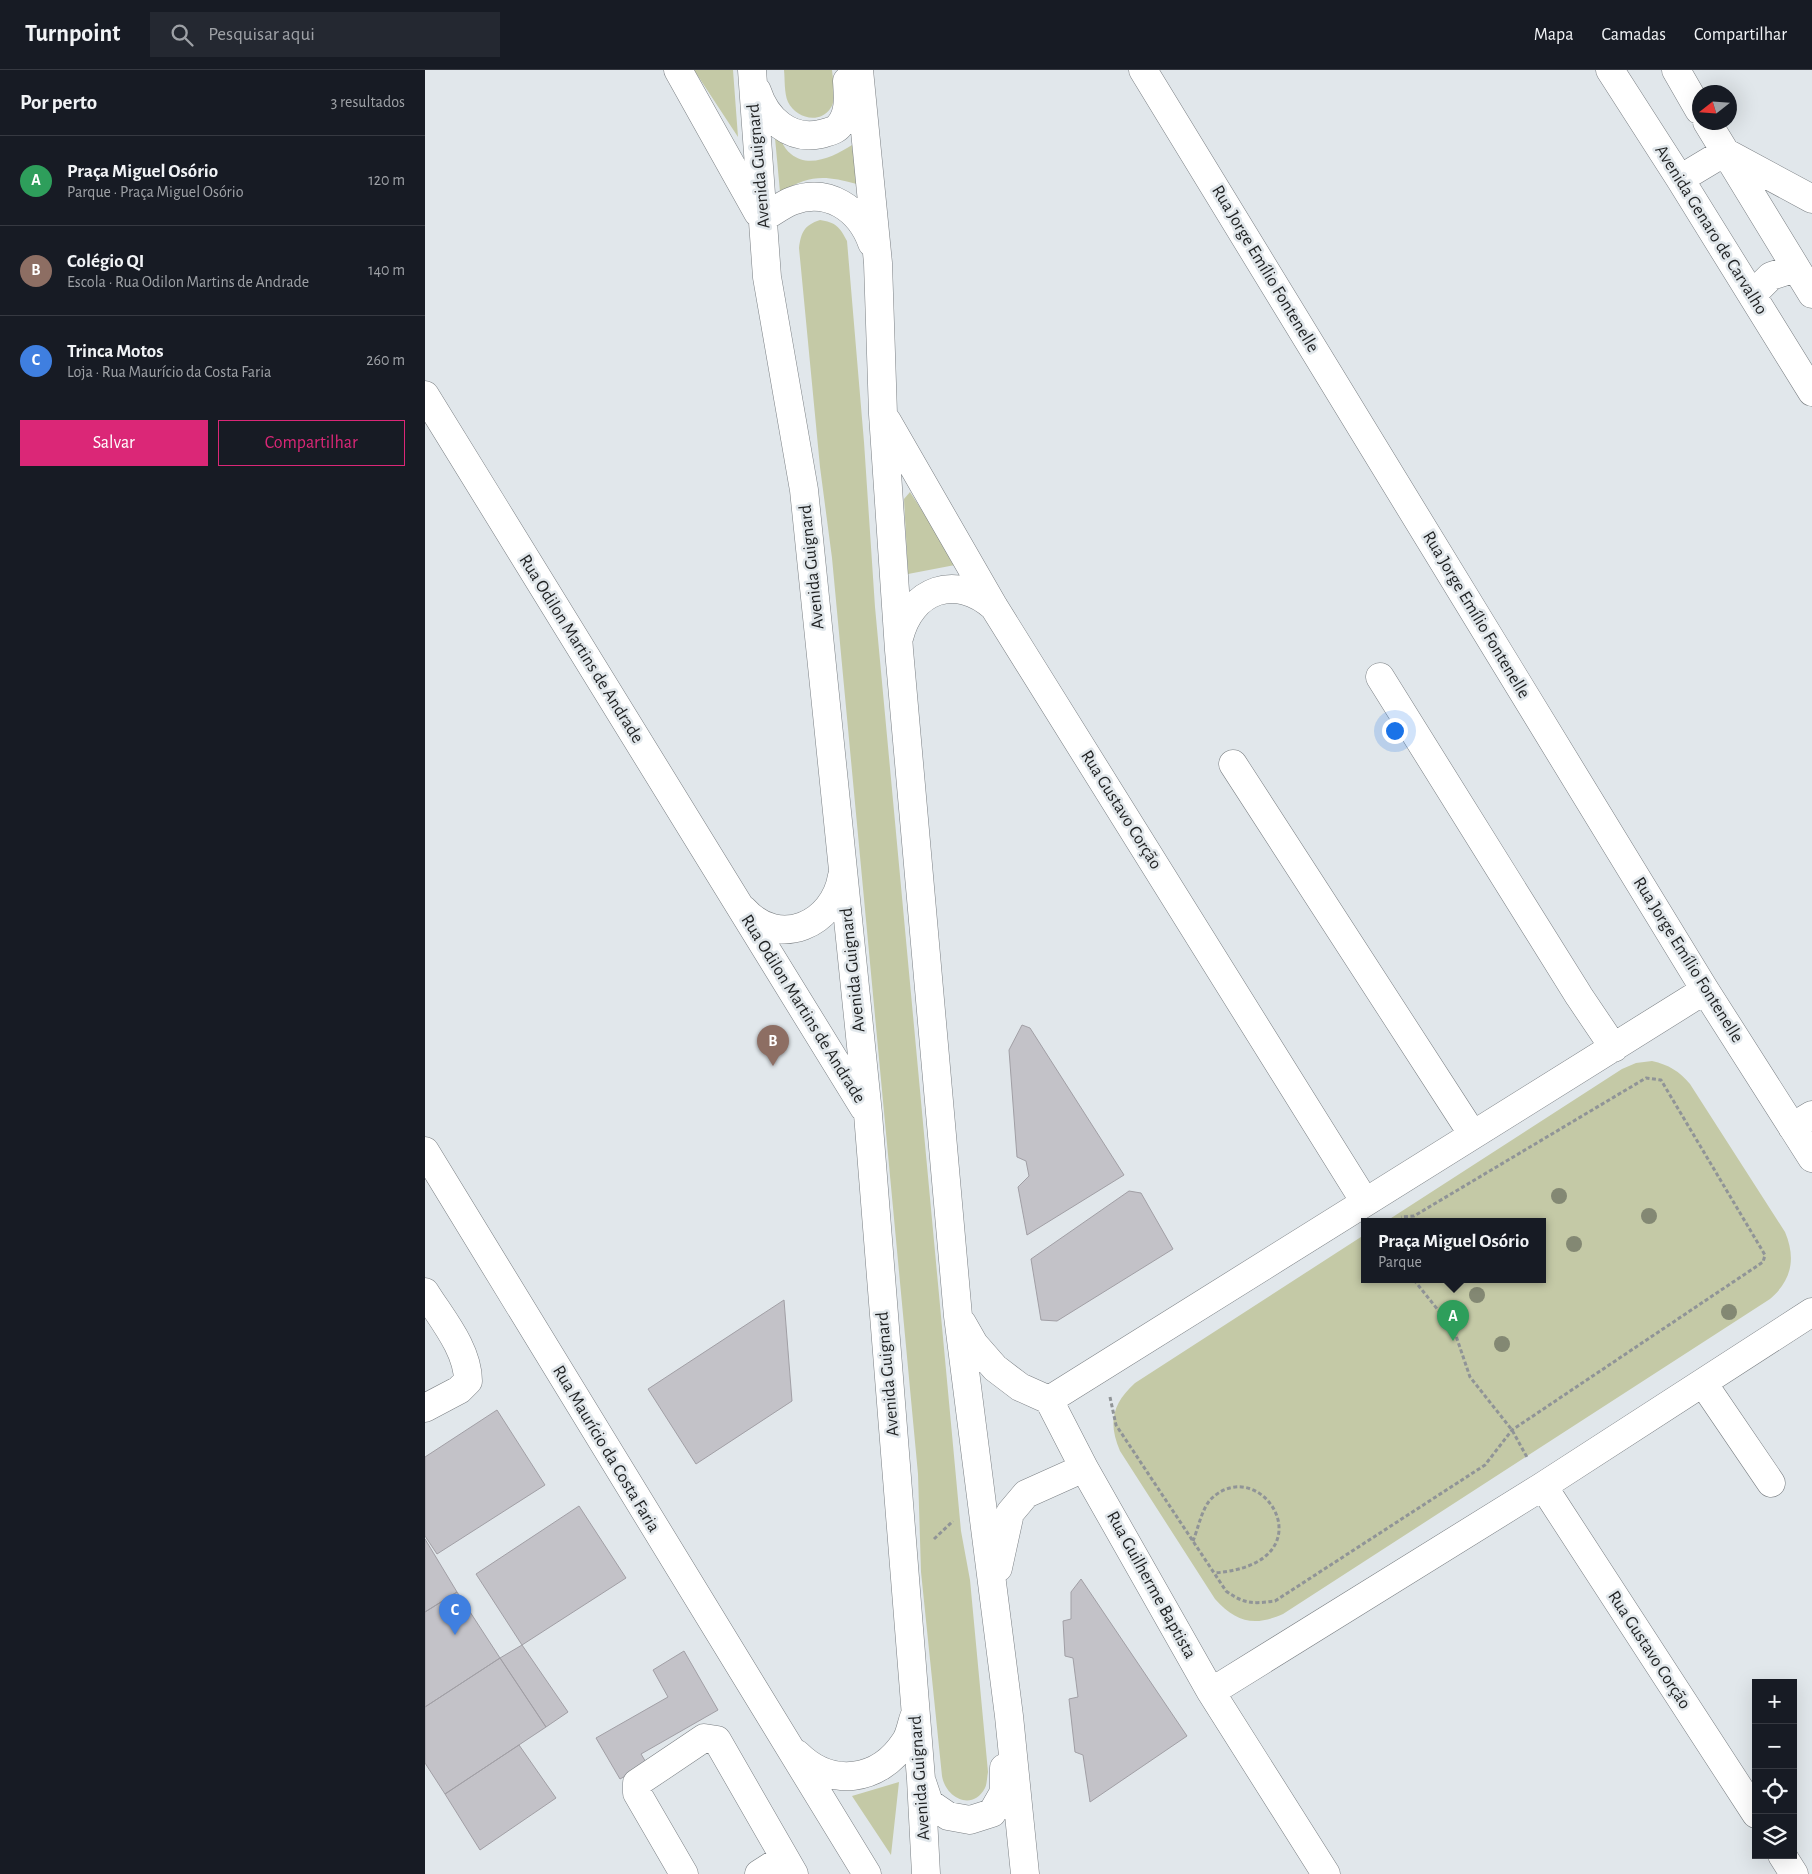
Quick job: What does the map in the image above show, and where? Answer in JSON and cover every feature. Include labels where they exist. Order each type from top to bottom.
[{"type":"street","points":[[679,70],[753,207],[764,217],[799,199],[819,198],[845,205],[864,224],[872,241],[878,264]]},
{"type":"street","points":[[752,73],[761,104],[771,118],[783,128],[798,134],[814,135],[838,127],[844,118],[848,105],[847,70]]},
{"type":"street","points":[[859,70],[878,264],[883,414],[899,650],[958,1316],[1009,1716],[1025,1874]]},
{"type":"street","name":"Rua Jorge Emílio Fontenelle","points":[[1143,70],[1705,990],[1802,1121],[1812,1158]]},
{"type":"street","name":"Avenida Genaro de Carvalho","points":[[1610,70],[1812,392]]},
{"type":"street","points":[[1676,70],[1692,98]]},
{"type":"street","name":"Avenida Guignard","points":[[752,73],[767,277],[804,490],[868,1114],[921,1779],[926,1874]]},
{"type":"street","points":[[1712,130],[1812,294]]},
{"type":"street","points":[[1680,179],[1725,152]]},
{"type":"street","points":[[1725,152],[1812,199]]},
{"type":"street","points":[[1752,295],[1771,276],[1796,268]]},
{"type":"street","name":"Rua Odilon Martins de Andrade","points":[[425,395],[868,1114]]},
{"type":"street","name":"Rua Gustavo Corção","points":[[883,414],[994,607],[1365,1202]]},
{"type":"street","points":[[899,650],[899,638],[907,614],[915,604],[937,591],[962,589],[985,598],[994,607]]},
{"type":"street","points":[[1381,677],[1613,1048]]},
{"type":"street","points":[[1233,764],[1473,1136]]},
{"type":"street","name":"Rua Odilon Martins de Andrade","points":[[738,904],[750,917],[766,926],[784,929],[801,927],[818,919],[831,907],[839,891],[843,873]]},
{"type":"street","points":[[958,1316],[974,1344],[995,1368],[1020,1387],[1049,1400],[1705,990]]},
{"type":"street","name":"Rua Maurício da Costa Faria","points":[[426,1155],[866,1874]]},
{"type":"street","points":[[425,1292],[461,1351],[468,1368],[468,1381],[459,1390],[425,1408]]},
{"type":"street","points":[[1211,1692],[1543,1486],[1812,1312]]},
{"type":"street","points":[[1703,1383],[1771,1483]]},
{"type":"street","name":"Rua Guilherme Baptista","points":[[1049,1400],[1084,1468],[1211,1692],[1326,1874]]},
{"type":"street","points":[[994,1596],[1003,1538],[1010,1513],[1026,1494],[1084,1468]]},
{"type":"street","name":"Rua Gustavo Corção","points":[[1543,1486],[1752,1808]]},
{"type":"street","name":"Rua Maurício da Costa Faria","points":[[789,1746],[809,1766],[835,1776],[863,1775],[888,1763],[906,1741],[915,1712]]},
{"type":"street","points":[[921,1779],[929,1803],[947,1816],[970,1820],[992,1813],[1004,1792],[1002,1733],[1009,1716]]},
{"type":"street","points":[[684,1874],[637,1793],[637,1783],[704,1738],[717,1740],[789,1866],[759,1874]]},
{"type":"street","points":[[1785,1859],[1794,1874]]},
{"type":"path","points":[[1111,1390],[1111,1409],[1116,1425],[1226,1591],[1239,1600],[1256,1603],[1275,1601],[1485,1465],[1512,1430],[1763,1262],[1765,1255],[1763,1248],[1661,1080],[1653,1077],[1646,1078],[1414,1216],[1397,1218]]},
{"type":"path","points":[[1416,1283],[1454,1330],[1470,1377],[1477,1388],[1495,1406],[1512,1430],[1543,1486]]},
{"type":"path","points":[[1193,1541],[1209,1500],[1223,1490],[1241,1487],[1256,1490],[1273,1505],[1279,1523],[1277,1540],[1269,1555],[1254,1565],[1237,1571],[1214,1573]]},
{"type":"path","points":[[903,1552],[926,1544],[953,1521],[982,1505]]},
{"type":"green space","points":[[694,70],[733,70],[738,137]]},
{"type":"green space","points":[[784,70],[832,70],[834,100],[830,109],[825,114],[813,118],[796,112],[788,102]]},
{"type":"green space","points":[[774,127],[788,151],[798,158],[806,160],[814,161],[830,157],[852,145],[857,184],[835,179],[817,178],[800,182],[780,192]]},
{"type":"green space","points":[[820,220],[837,226],[847,241],[864,442],[875,607],[961,1531],[970,1580],[988,1772],[986,1786],[980,1795],[974,1799],[967,1800],[954,1796],[949,1791],[942,1776],[921,1572],[918,1474],[832,558],[820,467],[799,248],[804,230],[810,224]]},
{"type":"green space","points":[[910,492],[953,558],[955,565],[908,574],[904,499]]},
{"type":"green space","points":[[1652,1061],[1664,1064],[1682,1075],[1690,1084],[1785,1232],[1791,1260],[1790,1268],[1783,1284],[1770,1299],[1283,1614],[1273,1618],[1254,1621],[1246,1620],[1230,1613],[1215,1599],[1120,1451],[1113,1423],[1114,1414],[1121,1399],[1135,1383],[1361,1237],[1361,1283],[1546,1283],[1546,1218],[1391,1218],[1622,1069],[1636,1063]]},
{"type":"green space","points":[[899,1782],[891,1855],[852,1796]]},
{"type":"building","points":[[1022,1025],[1030,1028],[1124,1175],[1027,1235],[1018,1187],[1029,1176],[1026,1161],[1017,1157],[1009,1050]]},
{"type":"building","points":[[1129,1191],[1141,1193],[1173,1249],[1057,1321],[1041,1320],[1031,1259]]},
{"type":"building","points":[[784,1300],[792,1401],[696,1464],[648,1389]]},
{"type":"building","points":[[497,1410],[545,1485],[437,1554],[425,1536],[425,1457]]},
{"type":"building","points":[[579,1506],[626,1578],[522,1645],[476,1574]]},
{"type":"building","points":[[425,1539],[457,1592],[425,1612]]},
{"type":"building","points":[[1081,1579],[1187,1736],[1090,1802],[1083,1755],[1075,1752],[1069,1699],[1078,1697],[1073,1658],[1065,1656],[1063,1621],[1071,1619],[1071,1592]]},
{"type":"building","points":[[457,1592],[500,1658],[425,1707],[425,1612]]},
{"type":"building","points":[[522,1645],[568,1712],[546,1727],[500,1658]]},
{"type":"building","points":[[684,1651],[718,1710],[641,1754],[647,1764],[620,1779],[596,1738],[668,1697],[653,1670]]},
{"type":"building","points":[[500,1658],[546,1727],[445,1794],[425,1763],[425,1707]]},
{"type":"building","points":[[519,1745],[556,1798],[480,1850],[445,1794]]},
{"type":"place","name":"Colégio QI","points":[[773,1066]]},
{"type":"place","name":"Praça Miguel Osório","points":[[1453,1341]]},
{"type":"place","name":"Trinca Motos","points":[[455,1635]]}]
